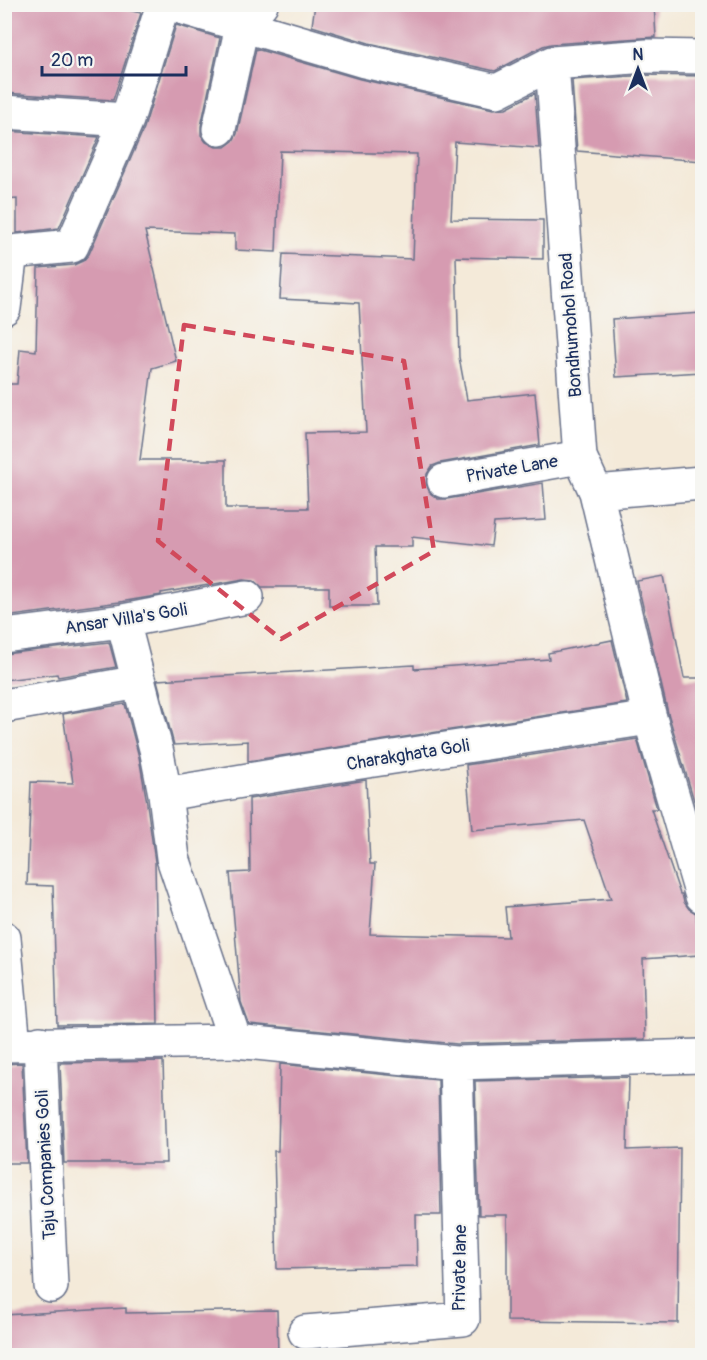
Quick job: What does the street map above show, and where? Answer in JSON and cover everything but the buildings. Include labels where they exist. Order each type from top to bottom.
[{"type":"street","points":[[4,308],[11,252],[72,246],[127,120],[163,4]]},
{"type":"street","points":[[170,4],[252,15],[364,61],[497,91],[552,63],[647,56],[702,57]]},
{"type":"street","points":[[219,129],[252,15]]},
{"type":"street","name":"Bondhumohol Road","points":[[552,63],[580,457],[596,492],[650,718],[702,896]]},
{"type":"street","points":[[4,112],[127,120]]},
{"type":"street","name":"Private Lane","points":[[444,481],[580,457]]},
{"type":"street","points":[[596,492],[702,483]]},
{"type":"street","name":"Ansar Villa's Goli","points":[[4,636],[123,621],[246,597]]},
{"type":"street","points":[[123,621],[157,753],[173,858],[236,1041]]},
{"type":"street","points":[[4,706],[139,682]]},
{"type":"street","name":"Charakghata Goli","points":[[165,794],[650,718]]},
{"type":"street","name":"Taju Companies Goli","points":[[4,938],[51,1286]]},
{"type":"street","points":[[19,1044],[236,1041],[456,1063],[702,1056]]},
{"type":"street","name":"Private lane","points":[[305,1332],[463,1319],[456,1063]]},
{"type":"highlighted area","points":[[184,325],[404,361],[434,551],[281,639],[158,541]]}]
